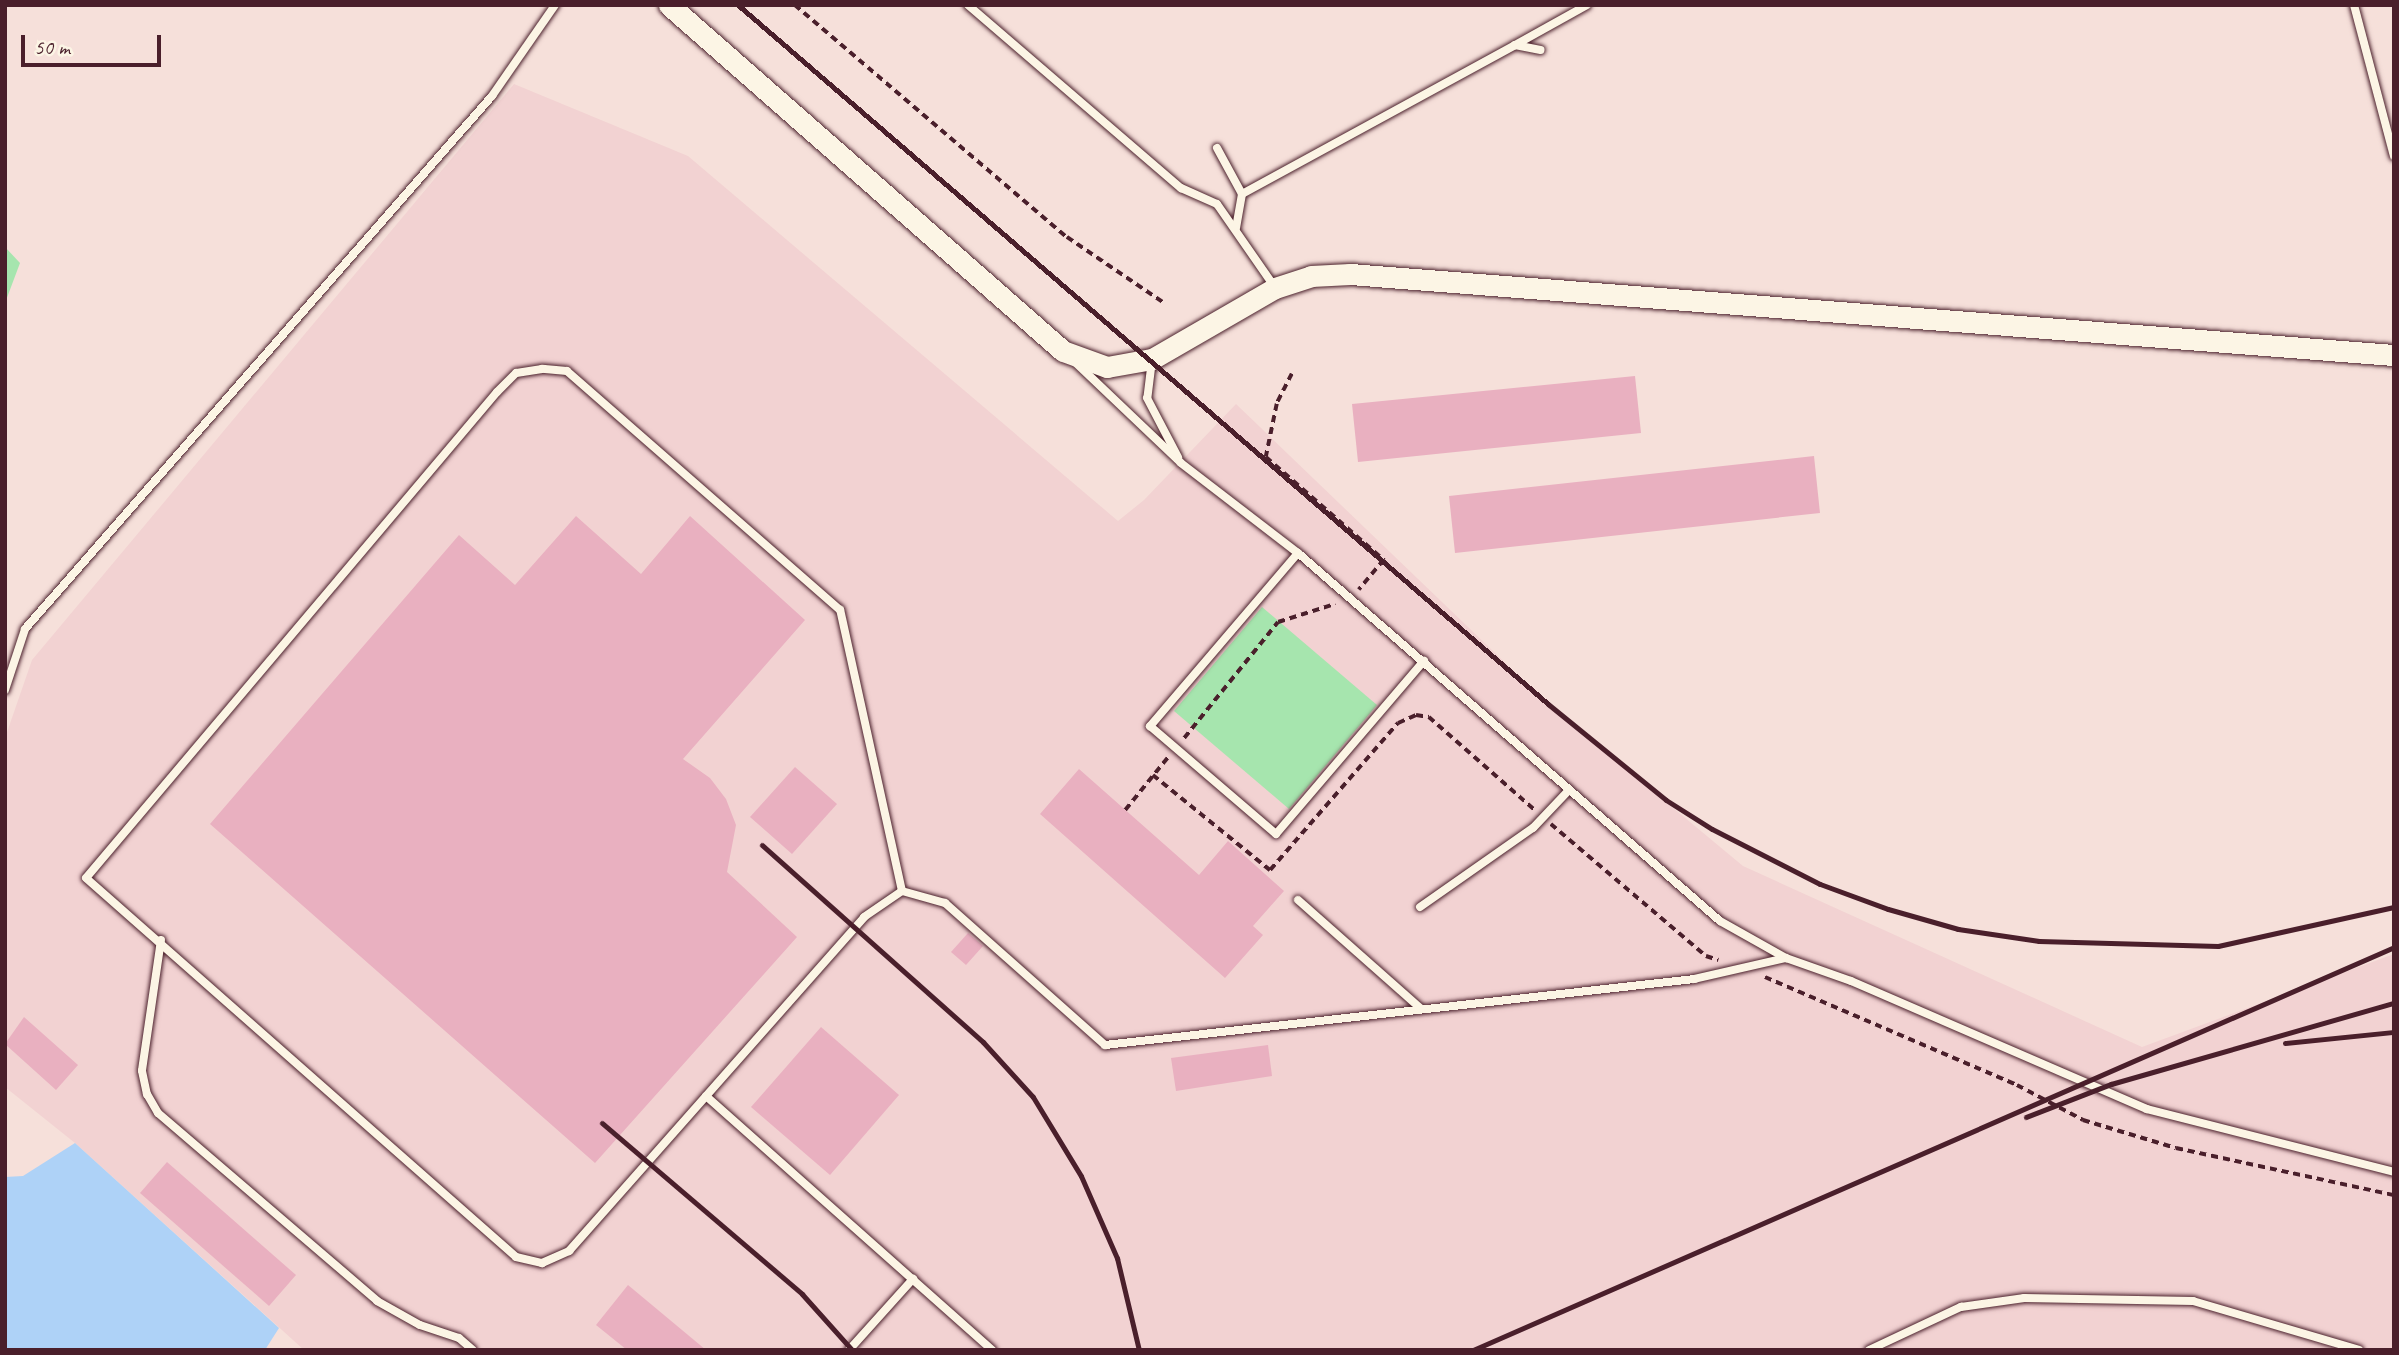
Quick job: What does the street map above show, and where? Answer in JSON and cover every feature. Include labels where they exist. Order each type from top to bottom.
[{"type":"main road","points":[[669,5],[1063,351],[1107,367],[1152,359],[1275,288],[1311,276],[1349,274],[2394,355]]},
{"type":"lane","points":[[5,690],[25,629],[492,96],[555,5]]},
{"type":"lane","points":[[968,5],[1181,188],[1217,204],[1236,227],[1275,288]]},
{"type":"lane","points":[[1242,194],[1587,5]]},
{"type":"lane","points":[[2354,5],[2394,156]]},
{"type":"lane","points":[[1516,45],[1541,50]]},
{"type":"lane","points":[[1217,148],[1242,194],[1236,227]]},
{"type":"lane","points":[[1063,351],[1181,463],[1298,553],[1720,921],[1786,958],[2147,1109],[2394,1172]]},
{"type":"lane","points":[[1152,359],[1147,398],[1181,463]]},
{"type":"lane","points":[[902,891],[840,610],[567,372],[542,369],[516,373],[497,392],[86,878],[161,940],[516,1257],[542,1263],[569,1251],[864,917],[902,891],[945,903],[1105,1045],[1694,979],[1786,958]]},
{"type":"lane","points":[[1298,553],[1150,726],[1175,748],[1276,834],[1424,661]]},
{"type":"lane","points":[[1420,907],[1543,817],[1568,791]]},
{"type":"lane","points":[[1298,900],[1422,1009]]},
{"type":"lane","points":[[161,940],[142,1071],[158,1113],[377,1301],[420,1325],[459,1338],[473,1350]]},
{"type":"lane","points":[[706,1096],[992,1350]]},
{"type":"lane","points":[[849,1350],[914,1279]]},
{"type":"lane","points":[[1869,1350],[1961,1307],[2024,1298],[2193,1301],[2359,1350]]},
{"type":"path","points":[[795,5],[1067,237],[1164,303]]},
{"type":"path","points":[[1292,374],[1277,404],[1266,457],[1384,560]]},
{"type":"path","points":[[1125,810],[1278,622]]},
{"type":"path","points":[[1153,775],[1270,870],[1398,723],[1416,715],[1429,717],[1706,956],[1741,968],[2017,1085],[2083,1120],[2176,1148],[2394,1195]]},
{"type":"shaded area","points":[[514,84],[688,156],[1118,521],[1144,500],[1236,404],[1548,704],[1743,866],[2142,1047],[2394,954],[2394,1350],[304,1350],[75,1143],[5,1087],[5,738],[32,660]]},
{"type":"green space","points":[[5,247],[20,263],[5,303]]},
{"type":"green space","points":[[1262,607],[1377,705],[1289,809],[1174,711]]},
{"type":"water","points":[[75,1143],[279,1328],[265,1350],[5,1350],[5,1177],[23,1176]]},
{"type":"building","points":[[1635,376],[1641,433],[1358,462],[1352,404]]},
{"type":"building","points":[[1814,456],[1820,513],[1455,553],[1449,496]]},
{"type":"building","points":[[576,516],[641,574],[690,516],[805,620],[683,759],[710,778],[726,799],[736,825],[727,872],[797,937],[595,1163],[210,824],[459,535],[515,585]]},
{"type":"building","points":[[795,767],[837,804],[792,854],[750,817]]},
{"type":"building","points":[[1079,769],[1199,875],[1228,841],[1284,891],[1253,926],[1263,935],[1225,978],[1040,814]]},
{"type":"building","points":[[968,933],[983,946],[966,965],[951,952]]},
{"type":"building","points":[[24,1017],[78,1065],[56,1090],[5,1044]]},
{"type":"building","points":[[821,1027],[899,1095],[830,1175],[751,1107]]},
{"type":"building","points":[[1268,1045],[1272,1076],[1176,1091],[1171,1058]]},
{"type":"building","points":[[167,1162],[296,1275],[269,1306],[140,1193]]},
{"type":"building","points":[[628,1285],[706,1350],[627,1350],[596,1325]]},
{"type":"railway","points":[[738,5],[1548,704],[1666,800],[1712,829],[1820,884],[1888,909],[1958,929],[2039,941],[2218,946],[2394,907]]},
{"type":"railway","points":[[762,845],[983,1042],[1033,1097],[1081,1176],[1117,1258],[1139,1350]]},
{"type":"railway","points":[[1473,1350],[2394,947]]},
{"type":"railway","points":[[2026,1117],[2111,1084],[2394,1003]]},
{"type":"railway","points":[[2285,1043],[2394,1032]]},
{"type":"railway","points":[[602,1123],[802,1294],[852,1350]]}]
